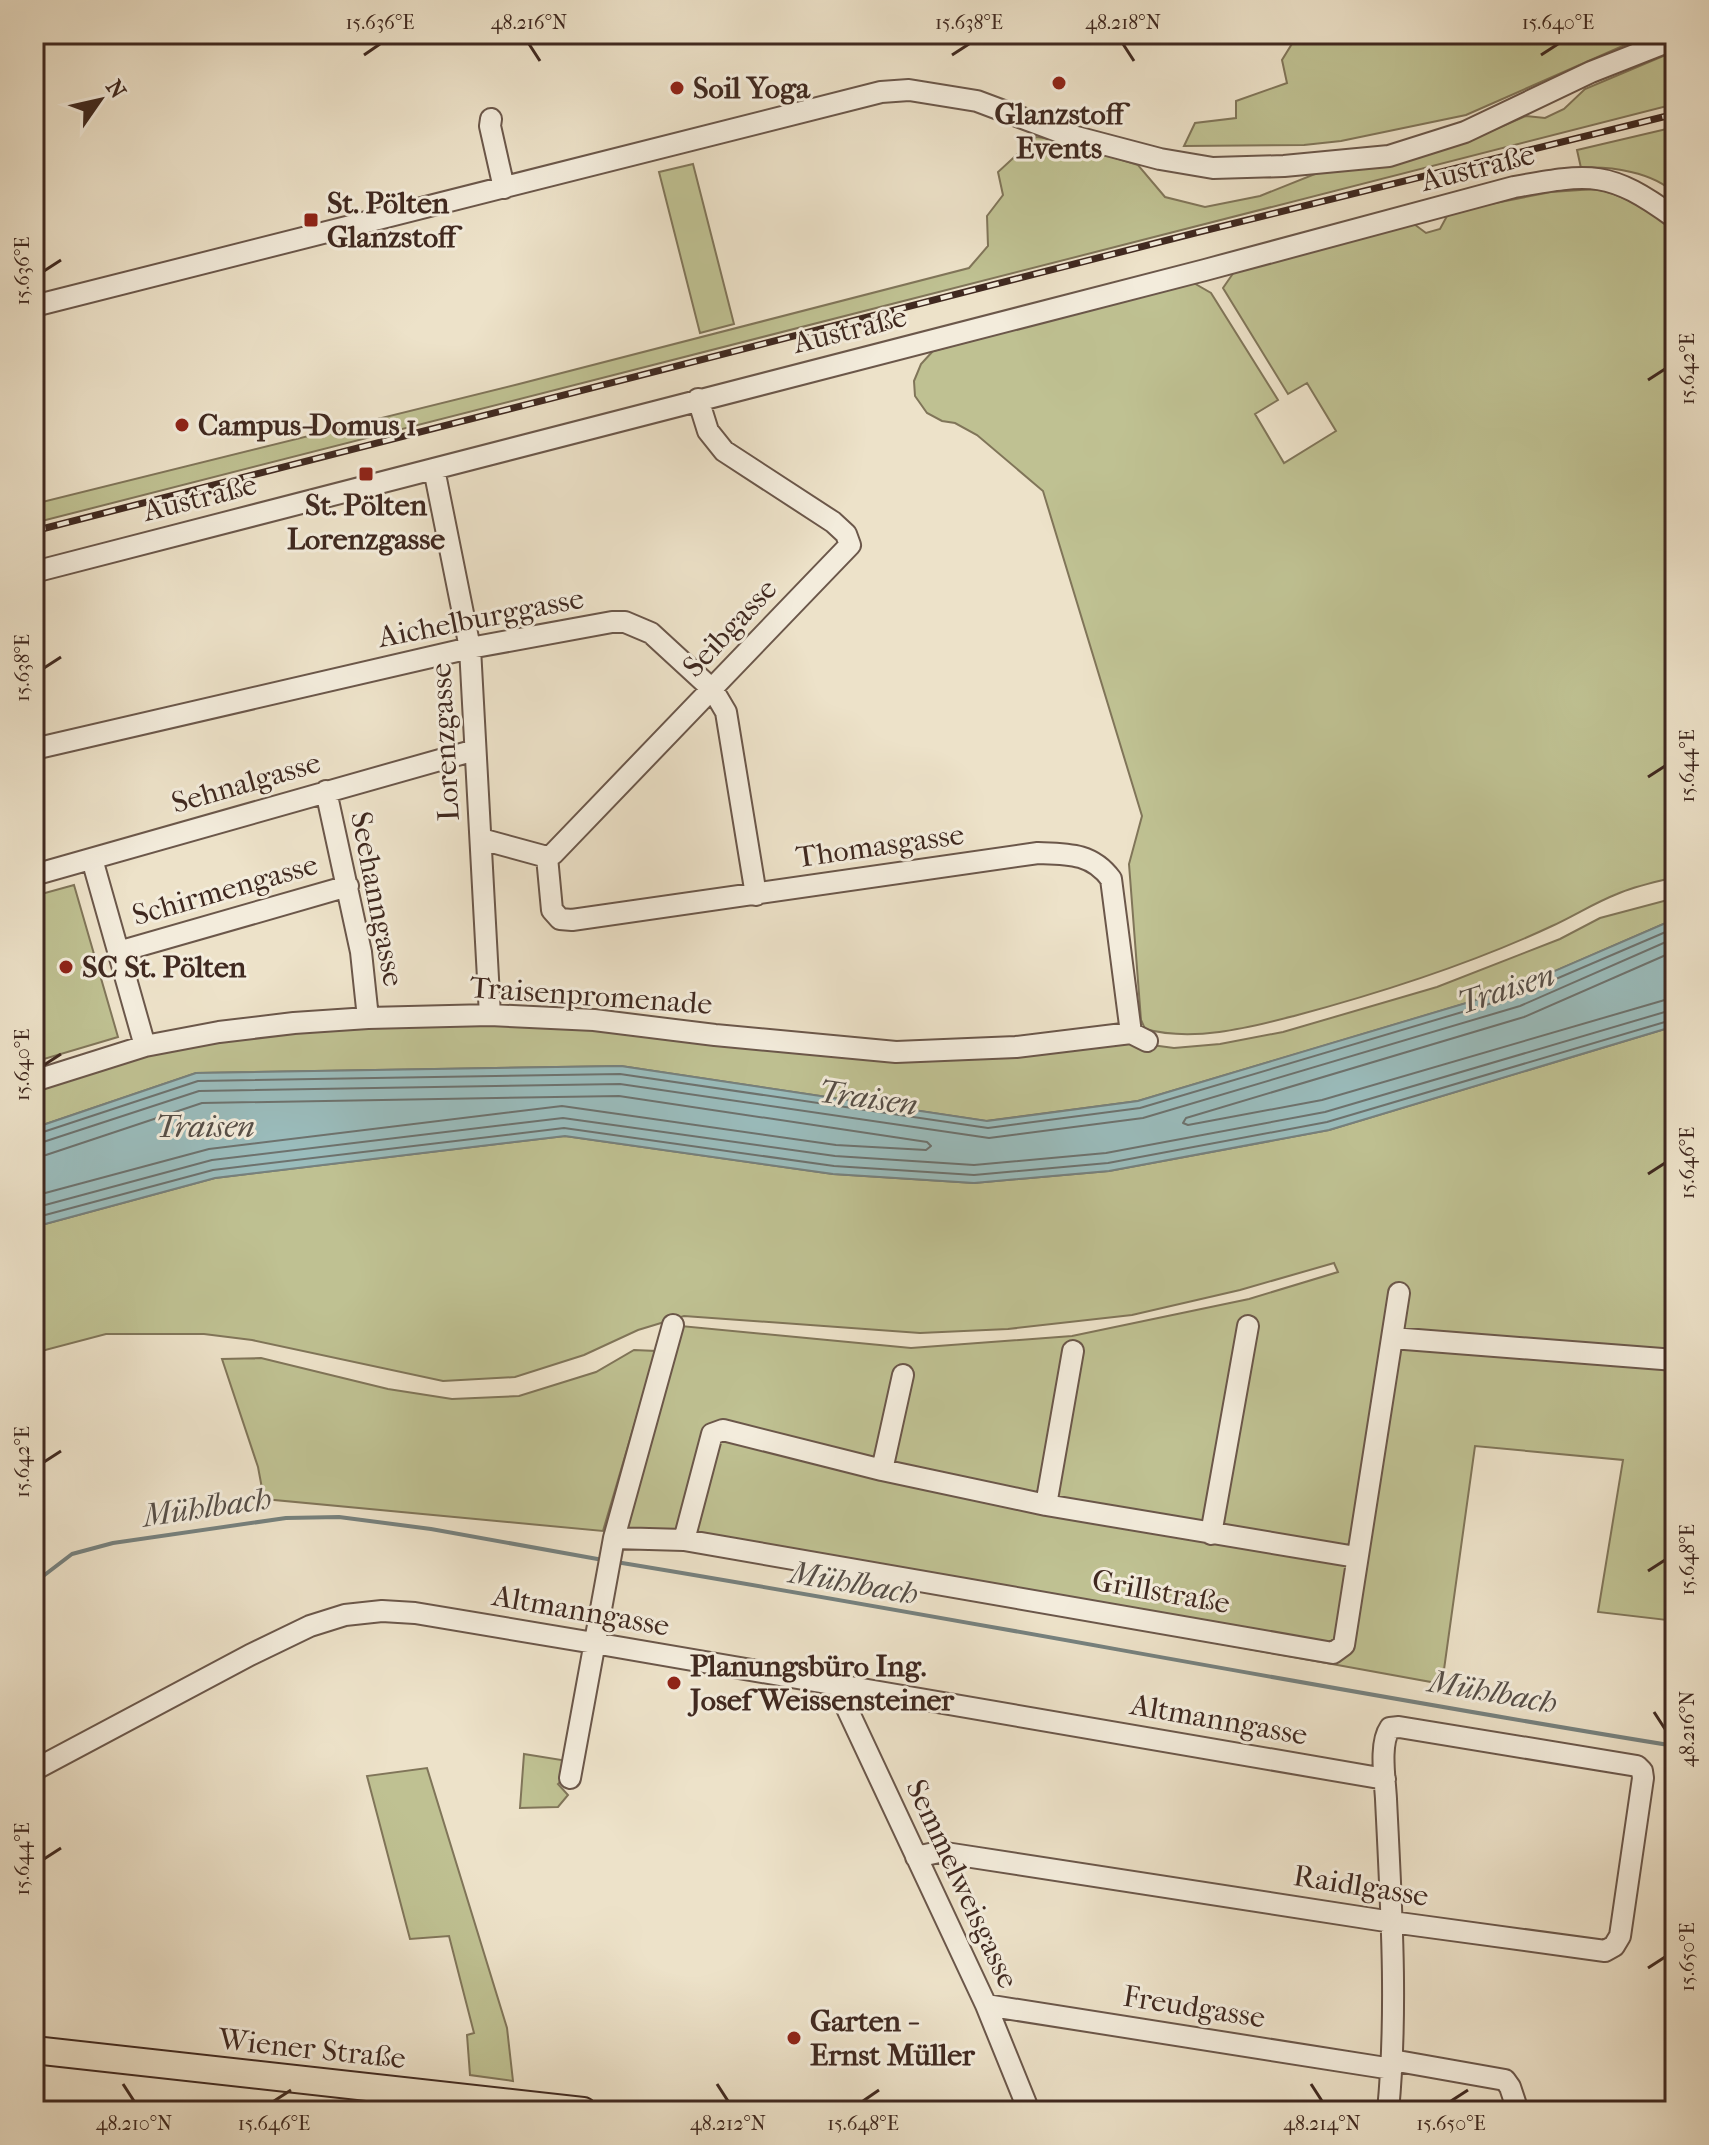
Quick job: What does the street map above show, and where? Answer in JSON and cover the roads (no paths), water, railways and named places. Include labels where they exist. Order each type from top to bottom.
[{"type":"main road","name":"Wiener Straße","points":[[34,2050],[532,2108],[583,2111]]},
{"type":"street","points":[[34,306],[845,100],[902,90],[977,101],[1065,134],[1160,159],[1213,168],[1284,166],[1389,156],[1465,132],[1591,72],[1675,39]]},
{"type":"street","points":[[491,119],[504,188]]},
{"type":"street","name":"Austraße","points":[[34,572],[1205,270],[1514,187],[1591,177],[1616,182],[1645,195],[1675,218]]},
{"type":"street","name":"Seibgasse","points":[[547,857],[561,848],[850,545],[846,534],[833,522],[724,451],[708,431],[698,399]]},
{"type":"street","name":"Lorenzgasse","points":[[434,469],[470,648],[490,1015]]},
{"type":"street","name":"Aichelburggasse","points":[[34,749],[470,648],[625,622],[651,633],[713,690],[726,712],[756,895]]},
{"type":"street","name":"Sehnalgasse","points":[[34,875],[475,750]]},
{"type":"street","name":"Seehanngasse","points":[[326,791],[361,952],[368,1018]]},
{"type":"street","points":[[481,839],[547,857]]},
{"type":"street","name":"Thomasgasse","points":[[547,857],[552,910],[560,919],[756,895],[1038,853],[1081,856],[1093,861],[1111,879],[1139,1037]]},
{"type":"street","points":[[92,859],[145,1046]]},
{"type":"street","name":"Schirmengasse","points":[[118,952],[348,886]]},
{"type":"street","name":"Traisenpromenade","points":[[34,1081],[145,1046],[234,1030],[368,1018],[490,1015],[594,1020],[896,1052],[1016,1047],[1139,1037]]},
{"type":"street","name":"Grillstraße","points":[[614,1538],[684,1540],[1333,1653],[1344,1645],[1399,1293]]},
{"type":"street","points":[[570,1778],[614,1538],[673,1325]]},
{"type":"street","points":[[1211,1534],[1248,1326]]},
{"type":"street","points":[[1392,1338],[1675,1360]]},
{"type":"street","points":[[1046,1505],[1073,1351]]},
{"type":"street","points":[[882,1470],[903,1375]]},
{"type":"street","points":[[684,1540],[712,1434],[723,1430],[882,1470],[1046,1505],[1356,1557]]},
{"type":"street","name":"Altmanngasse","points":[[34,1770],[310,1626],[345,1615],[382,1611],[415,1613],[1385,1779]]},
{"type":"street","name":"Semmelweisgasse","points":[[836,1685],[986,2005],[1029,2111]]},
{"type":"street","name":"Raidlgasse","points":[[916,1857],[939,1852],[1392,1922],[1605,1951],[1614,1946],[1620,1936],[1643,1778],[1637,1766],[1399,1727],[1390,1728],[1385,1735],[1385,1779]]},
{"type":"street","points":[[1385,1779],[1392,1922],[1392,2064],[1388,2111]]},
{"type":"street","name":"Freudgasse","points":[[986,2005],[1505,2080],[1518,2111]]},
{"type":"water","name":"Traisen","points":[[1675,919],[1675,1026],[1329,1130],[1109,1171],[974,1183],[833,1174],[565,1136],[215,1178],[34,1227],[34,1128],[196,1073],[621,1066],[987,1121],[1138,1101],[1513,989]]},
{"type":"waterway","name":"Mühlbach","points":[[34,1583],[72,1554],[113,1543],[286,1518],[339,1517],[431,1529],[603,1560]]},
{"type":"waterway","name":"Mühlbach","points":[[616,1562],[1675,1746]]},
{"type":"railway","points":[[34,531],[1195,233],[1675,114]]},
{"type":"place","name":"Glanzstoff Events","points":[[1059,83]]},
{"type":"place","name":"Soil Yoga","points":[[677,88]]},
{"type":"place","name":"St. Pölten Glanzstoff","points":[[311,220]]},
{"type":"place","name":"Campus-Domus 1","points":[[182,425]]},
{"type":"place","name":"St. Pölten Lorenzgasse","points":[[366,474]]},
{"type":"place","name":"SC St. Pölten","points":[[66,967]]},
{"type":"place","name":"Planungsbüro Ing. Josef Weissensteiner","points":[[674,1683]]},
{"type":"place","name":"Garten - Ernst Müller","points":[[794,2038]]}]
